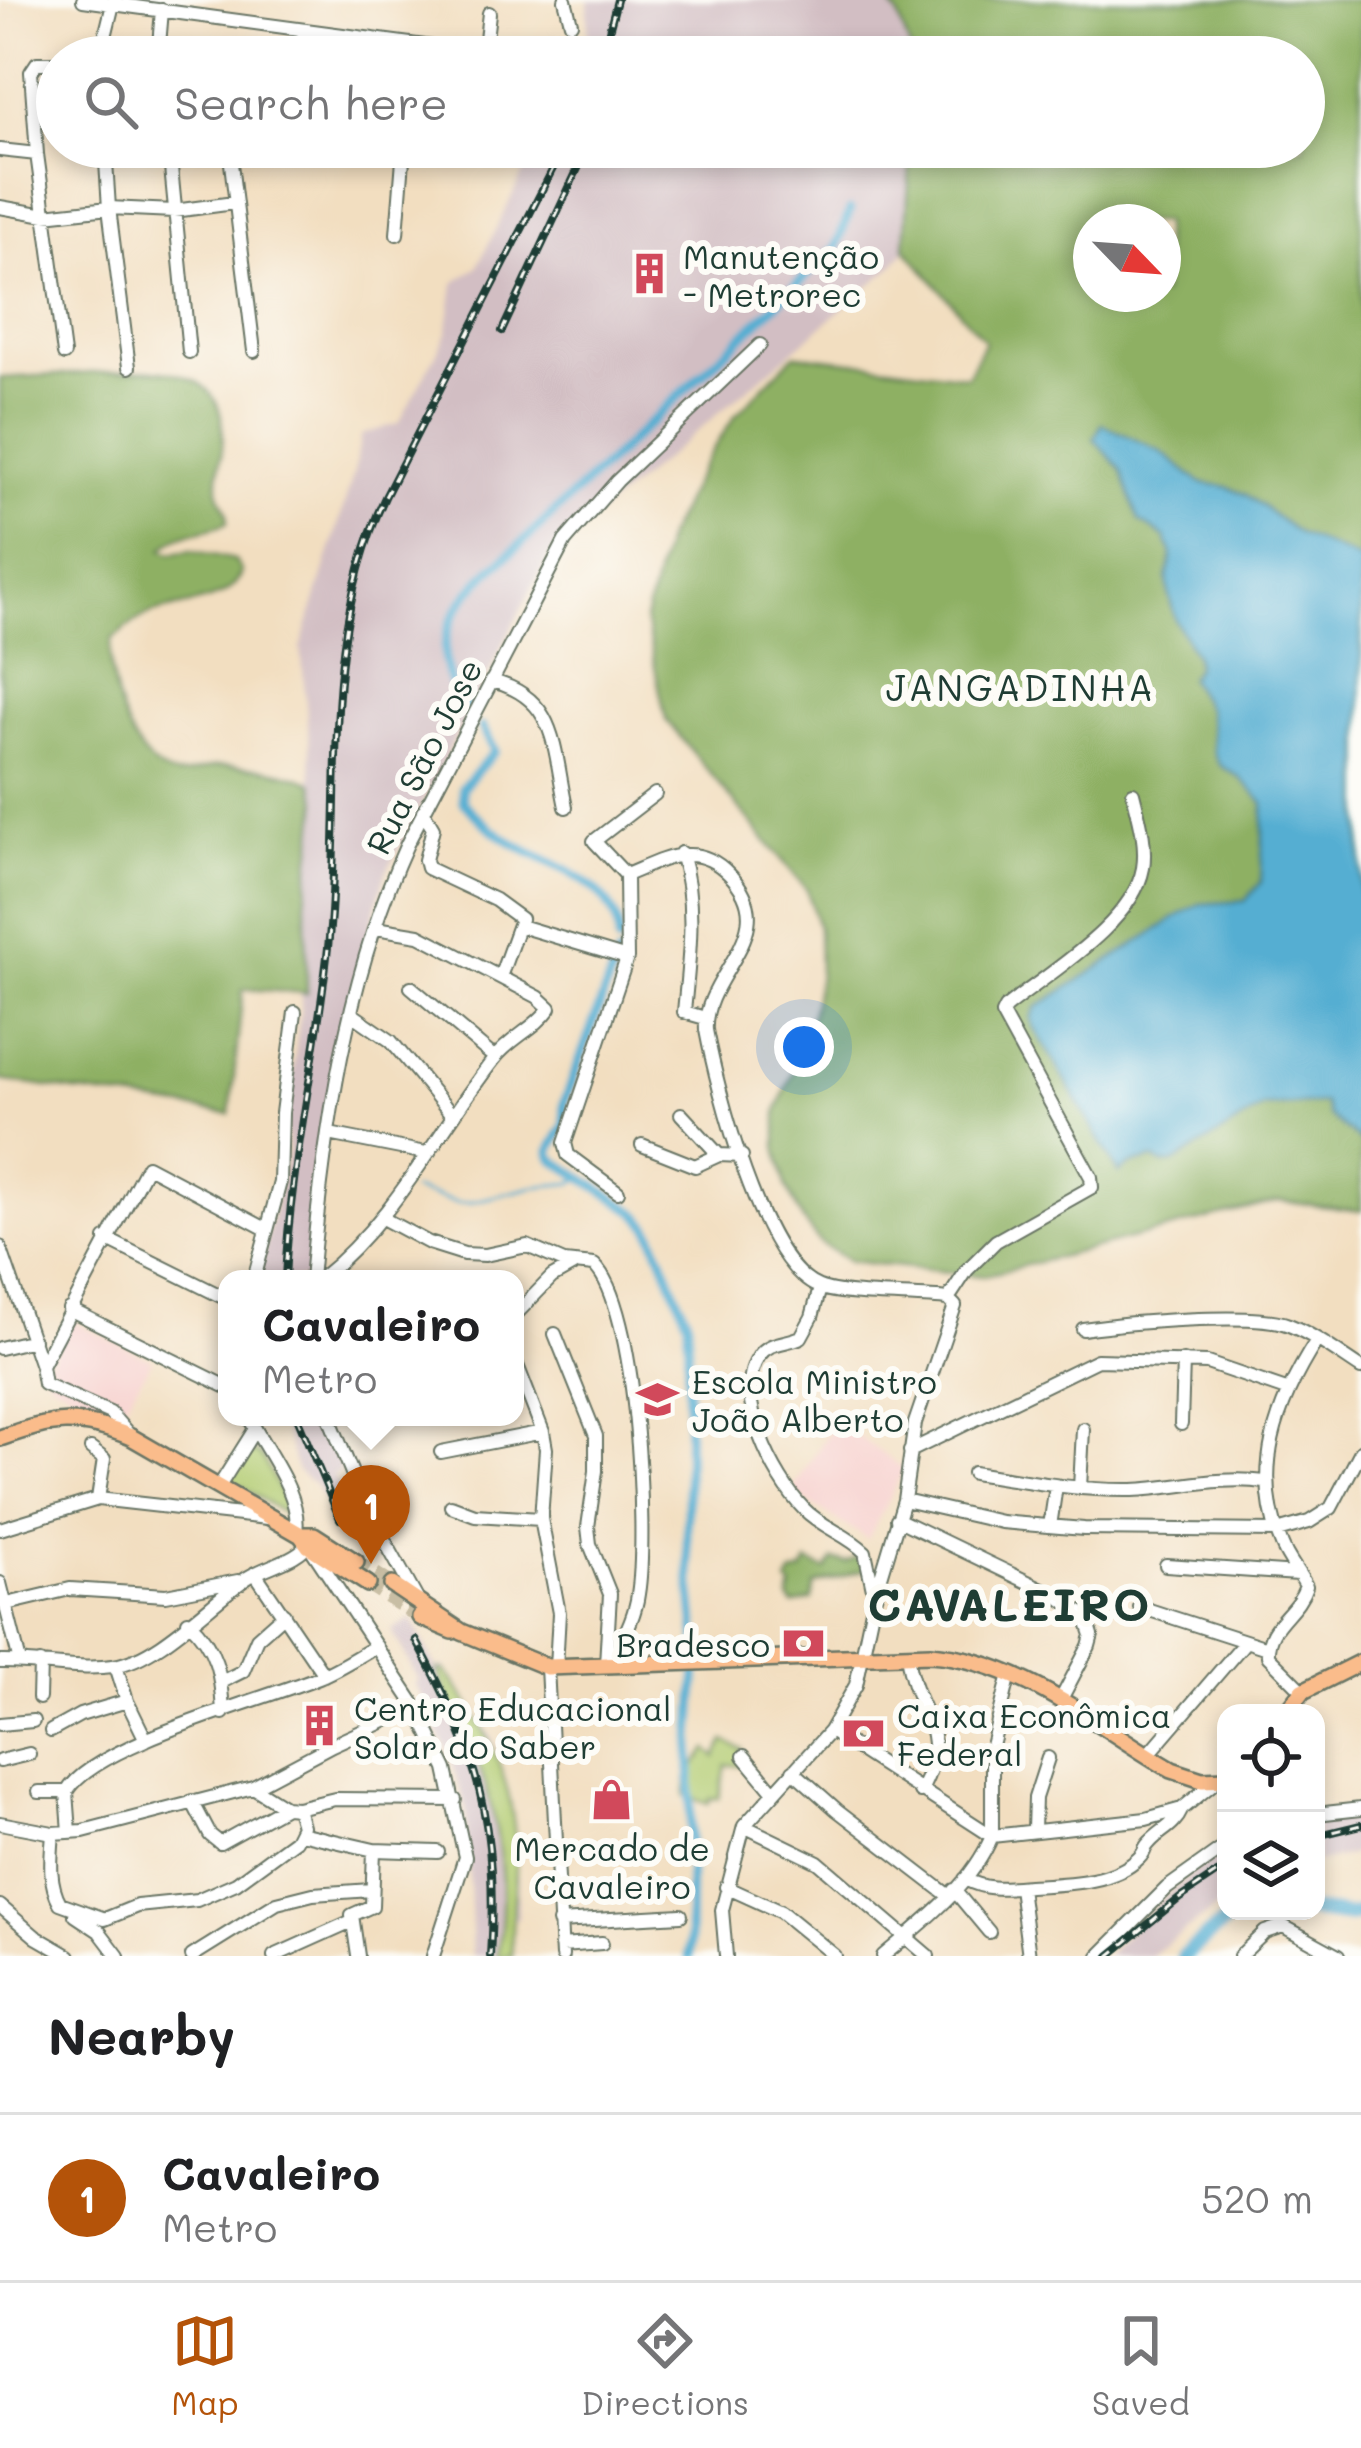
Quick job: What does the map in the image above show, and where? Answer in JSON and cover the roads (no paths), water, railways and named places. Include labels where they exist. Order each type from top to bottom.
[{"type":"main road","points":[[0,1438],[71,1420],[131,1437],[356,1562]]},
{"type":"main road","points":[[305,1537],[368,1584]]},
{"type":"main road","points":[[392,1585],[422,1614],[551,1667],[948,1655],[1010,1674],[1188,1776],[1217,1780]]},
{"type":"main road","points":[[1293,1704],[1303,1691],[1361,1662]]},
{"type":"street","points":[[83,0],[346,36]]},
{"type":"street","points":[[218,19],[222,0]]},
{"type":"street","points":[[565,0],[571,23]]},
{"type":"street","points":[[105,36],[114,2]]},
{"type":"street","points":[[160,36],[162,10]]},
{"type":"street","points":[[486,36],[489,13]]},
{"type":"street","points":[[303,36],[304,30]]},
{"type":"street","points":[[36,64],[32,68],[36,137]]},
{"type":"street","points":[[0,150],[36,154]]},
{"type":"street","points":[[39,168],[64,354]]},
{"type":"street","points":[[106,168],[129,367]]},
{"type":"street","points":[[171,168],[189,352]]},
{"type":"street","points":[[231,168],[254,351]]},
{"type":"street","points":[[397,233],[402,168]]},
{"type":"street","points":[[0,207],[45,215],[109,208],[175,211],[234,202]]},
{"type":"street","name":"Rua São Jose","points":[[316,1270],[329,1134],[352,1014],[397,867],[423,811],[576,525],[760,345]]},
{"type":"street","points":[[491,681],[524,691],[541,710],[566,807]]},
{"type":"street","points":[[726,1956],[722,1910],[744,1826],[830,1731],[852,1697],[904,1500],[919,1407],[952,1318],[951,1300],[967,1270],[996,1241],[1092,1187],[1091,1177],[1002,1015],[1119,915],[1134,892],[1144,846],[1133,793]]},
{"type":"street","points":[[618,1192],[568,1155],[565,1143],[627,958],[626,875],[594,841],[655,794]]},
{"type":"street","points":[[376,928],[418,935],[500,976],[520,926],[518,914],[427,868],[434,828],[423,811]]},
{"type":"street","points":[[626,875],[681,853],[711,858],[733,877],[746,901],[748,920],[739,955],[705,1018],[711,1054],[758,1207],[778,1247],[803,1278],[820,1288],[951,1300]]},
{"type":"street","points":[[681,853],[691,916],[684,1012],[705,1018]]},
{"type":"street","points":[[520,926],[627,958]]},
{"type":"street","name":"Rua São Jose","points":[[325,1270],[384,1219],[495,1058],[550,1006],[500,976]]},
{"type":"street","points":[[411,987],[495,1058]]},
{"type":"street","points":[[256,1270],[282,1167],[282,1113],[296,1012]]},
{"type":"street","points":[[352,1014],[392,1041],[453,1116]]},
{"type":"street","points":[[681,1114],[719,1155]]},
{"type":"street","points":[[329,1134],[426,1153]]},
{"type":"street","points":[[642,1145],[695,1166],[719,1155],[742,1156]]},
{"type":"street","points":[[41,1366],[147,1166],[266,1229]]},
{"type":"street","points":[[384,1219],[428,1243],[464,1254],[485,1255],[527,1246],[554,1259],[598,1268],[614,1299],[638,1436],[638,1596],[609,1664]]},
{"type":"street","points":[[106,1240],[218,1295]]},
{"type":"street","points":[[0,1247],[42,1380],[47,1387],[110,1413],[131,1437]]},
{"type":"street","points":[[524,1306],[552,1277],[579,1263]]},
{"type":"street","points":[[820,1288],[801,1337],[760,1354],[751,1394],[764,1444],[783,1487],[804,1510],[865,1552],[874,1600]]},
{"type":"street","points":[[69,1309],[218,1383]]},
{"type":"street","points":[[1083,1329],[1143,1322],[1267,1320],[1289,1325],[1361,1368]]},
{"type":"street","points":[[555,1334],[596,1436],[588,1527],[610,1594],[609,1664]]},
{"type":"street","points":[[0,1348],[33,1340]]},
{"type":"street","points":[[1268,1643],[1306,1586],[1277,1532],[1265,1482],[1269,1449],[1289,1391],[1317,1340]]},
{"type":"street","points":[[910,1451],[1088,1362],[1106,1359],[1183,1361],[1232,1369],[1289,1391]]},
{"type":"street","points":[[1181,1424],[1183,1361]]},
{"type":"street","points":[[524,1383],[543,1432],[541,1520],[559,1613],[551,1667],[561,1951],[602,1943]]},
{"type":"street","points":[[218,1488],[250,1426]]},
{"type":"street","points":[[254,1426],[292,1499],[305,1537],[437,1746],[465,1848],[464,1869],[433,1956]]},
{"type":"street","points":[[333,1426],[365,1505],[422,1614]]},
{"type":"street","points":[[1080,1488],[1083,1429]]},
{"type":"street","points":[[441,1452],[543,1432]]},
{"type":"street","points":[[91,1449],[100,1454],[105,1466],[98,1499]]},
{"type":"street","points":[[904,1500],[1001,1522],[1277,1532],[1309,1522],[1330,1508],[1361,1451]]},
{"type":"street","points":[[973,1473],[1056,1486],[1141,1490],[1222,1478],[1265,1482]]},
{"type":"street","points":[[1050,1526],[1056,1486]]},
{"type":"street","points":[[0,1529],[98,1499],[274,1519]]},
{"type":"street","points":[[451,1506],[475,1515],[541,1520]]},
{"type":"street","points":[[897,1519],[1059,1597],[1086,1617],[1092,1635],[1089,1646],[1060,1701]]},
{"type":"street","points":[[0,1663],[116,1666],[145,1654],[305,1537]]},
{"type":"street","points":[[1166,1565],[1298,1574]]},
{"type":"street","points":[[7,1604],[70,1589],[166,1595],[250,1576]]},
{"type":"street","points":[[250,1576],[284,1614],[324,1675]]},
{"type":"street","points":[[0,1582],[20,1662]]},
{"type":"street","points":[[1139,1607],[1245,1642],[1268,1643]]},
{"type":"street","points":[[221,1682],[243,1671],[257,1638],[284,1614]]},
{"type":"street","points":[[188,1622],[211,1647],[224,1713]]},
{"type":"street","points":[[1148,1755],[1245,1642]]},
{"type":"street","points":[[1268,1643],[1275,1667],[1303,1691]]},
{"type":"street","points":[[70,1832],[67,1792],[92,1765],[146,1740],[324,1675],[376,1646]]},
{"type":"street","points":[[907,1655],[913,1688],[937,1748],[920,1792]]},
{"type":"street","points":[[39,1698],[40,1663]]},
{"type":"street","points":[[116,1666],[146,1740]]},
{"type":"street","points":[[884,1956],[956,1888],[992,1836],[992,1747],[1010,1674]]},
{"type":"street","points":[[51,1731],[80,1714],[127,1701]]},
{"type":"street","points":[[1,1826],[53,1833],[100,1828],[253,1787],[416,1707]]},
{"type":"street","points":[[0,1724],[33,1721]]},
{"type":"street","points":[[830,1731],[992,1836],[1124,1823],[1182,1809]]},
{"type":"street","points":[[0,1761],[29,1754]]},
{"type":"street","points":[[744,1756],[772,1791]]},
{"type":"street","points":[[1034,1829],[1035,1798],[1048,1758]]},
{"type":"street","points":[[794,1771],[837,1810],[956,1888],[989,1932]]},
{"type":"street","points":[[956,1888],[1073,1883],[1120,1868],[1139,1858],[1182,1809],[1217,1783]]},
{"type":"street","points":[[253,1787],[291,1807],[300,1833]]},
{"type":"street","points":[[39,1792],[67,1792]]},
{"type":"street","points":[[192,1801],[210,1835],[220,1843],[291,1807],[334,1799],[455,1801]]},
{"type":"street","points":[[1325,1813],[1361,1809]]},
{"type":"street","points":[[744,1826],[818,1862],[928,1956]]},
{"type":"street","points":[[53,1833],[51,1874],[60,1904],[99,1931],[118,1956]]},
{"type":"street","points":[[300,1833],[374,1850],[438,1852]]},
{"type":"street","points":[[60,1904],[101,1919],[137,1906],[197,1900],[278,1856],[300,1833]]},
{"type":"street","points":[[358,1956],[352,1921],[354,1912],[371,1908],[374,1850]]},
{"type":"street","points":[[1100,1956],[1167,1888],[1217,1852]]},
{"type":"street","points":[[726,1887],[790,1918],[835,1956]]},
{"type":"street","points":[[1020,1887],[1029,1956]]},
{"type":"street","points":[[192,1956],[278,1904],[313,1894],[370,1889]]},
{"type":"street","points":[[0,1906],[36,1937],[69,1956]]},
{"type":"street","points":[[559,1922],[681,1916]]},
{"type":"street","points":[[274,1956],[298,1952],[352,1921]]},
{"type":"street","points":[[1240,1956],[1265,1932],[1283,1926],[1338,1955]]},
{"type":"water","points":[[1102,424],[1160,451],[1201,483],[1247,495],[1299,534],[1361,560],[1361,1142],[1329,1116],[1324,1103],[1263,1107],[1174,1163],[1153,1159],[1119,1173],[1034,1027],[1031,1018],[1036,1008],[1183,913],[1200,904],[1245,901],[1261,882],[1264,803],[1220,765],[1214,754],[1208,710],[1189,679],[1196,667],[1195,655],[1176,621],[1169,596],[1172,555],[1165,537],[1139,521],[1121,469],[1094,439]]},
{"type":"waterway","points":[[472,713],[452,685],[445,659],[446,639],[461,603],[836,248],[850,210]]},
{"type":"waterway","points":[[482,727],[495,751],[462,788],[463,802],[506,839],[600,894],[617,923],[619,942]]},
{"type":"waterway","points":[[618,956],[564,1103],[565,1124],[550,1151],[553,1159],[637,1213],[650,1228],[688,1322],[687,1543],[698,1653]]},
{"type":"waterway","points":[[412,1190],[457,1203],[471,1202],[573,1183],[581,1176]]},
{"type":"waterway","points":[[689,1956],[691,1754],[697,1669]]},
{"type":"waterway","points":[[1325,1913],[1361,1913]]},
{"type":"waterway","points":[[1183,1956],[1228,1920]]},
{"type":"tunnel","points":[[356,1562],[392,1585]]},
{"type":"tunnel","points":[[368,1584],[420,1617]]},
{"type":"railway","points":[[608,36],[617,0]]},
{"type":"railway","points":[[286,1270],[330,927],[338,709],[351,601],[385,497],[553,168]]},
{"type":"railway","points":[[502,331],[578,168]]},
{"type":"railway","points":[[301,1426],[340,1519]]},
{"type":"railway","points":[[416,1640],[455,1720],[480,1792],[491,1867],[490,1956]]},
{"type":"railway","points":[[1325,1834],[1361,1825]]},
{"type":"railway","points":[[1109,1956],[1217,1873]]},
{"type":"place","name":"Manutenção - Metrorec","points":[[649,274]]},
{"type":"place","name":"Escola Ministro João Alberto","points":[[658,1399]]},
{"type":"place","name":"Cavaleiro","points":[[371,1564]]},
{"type":"place","name":"Bradesco","points":[[804,1643]]},
{"type":"place","name":"Centro Educacional Solar do Saber","points":[[320,1726]]},
{"type":"place","name":"Caixa Econômica Federal","points":[[863,1733]]},
{"type":"place","name":"Mercado de Cavaleiro","points":[[612,1799]]},
{"type":"district","name":"JANGADINHA","points":[[1021,686]]},
{"type":"district","name":"CAVALEIRO","points":[[1010,1603]]}]
